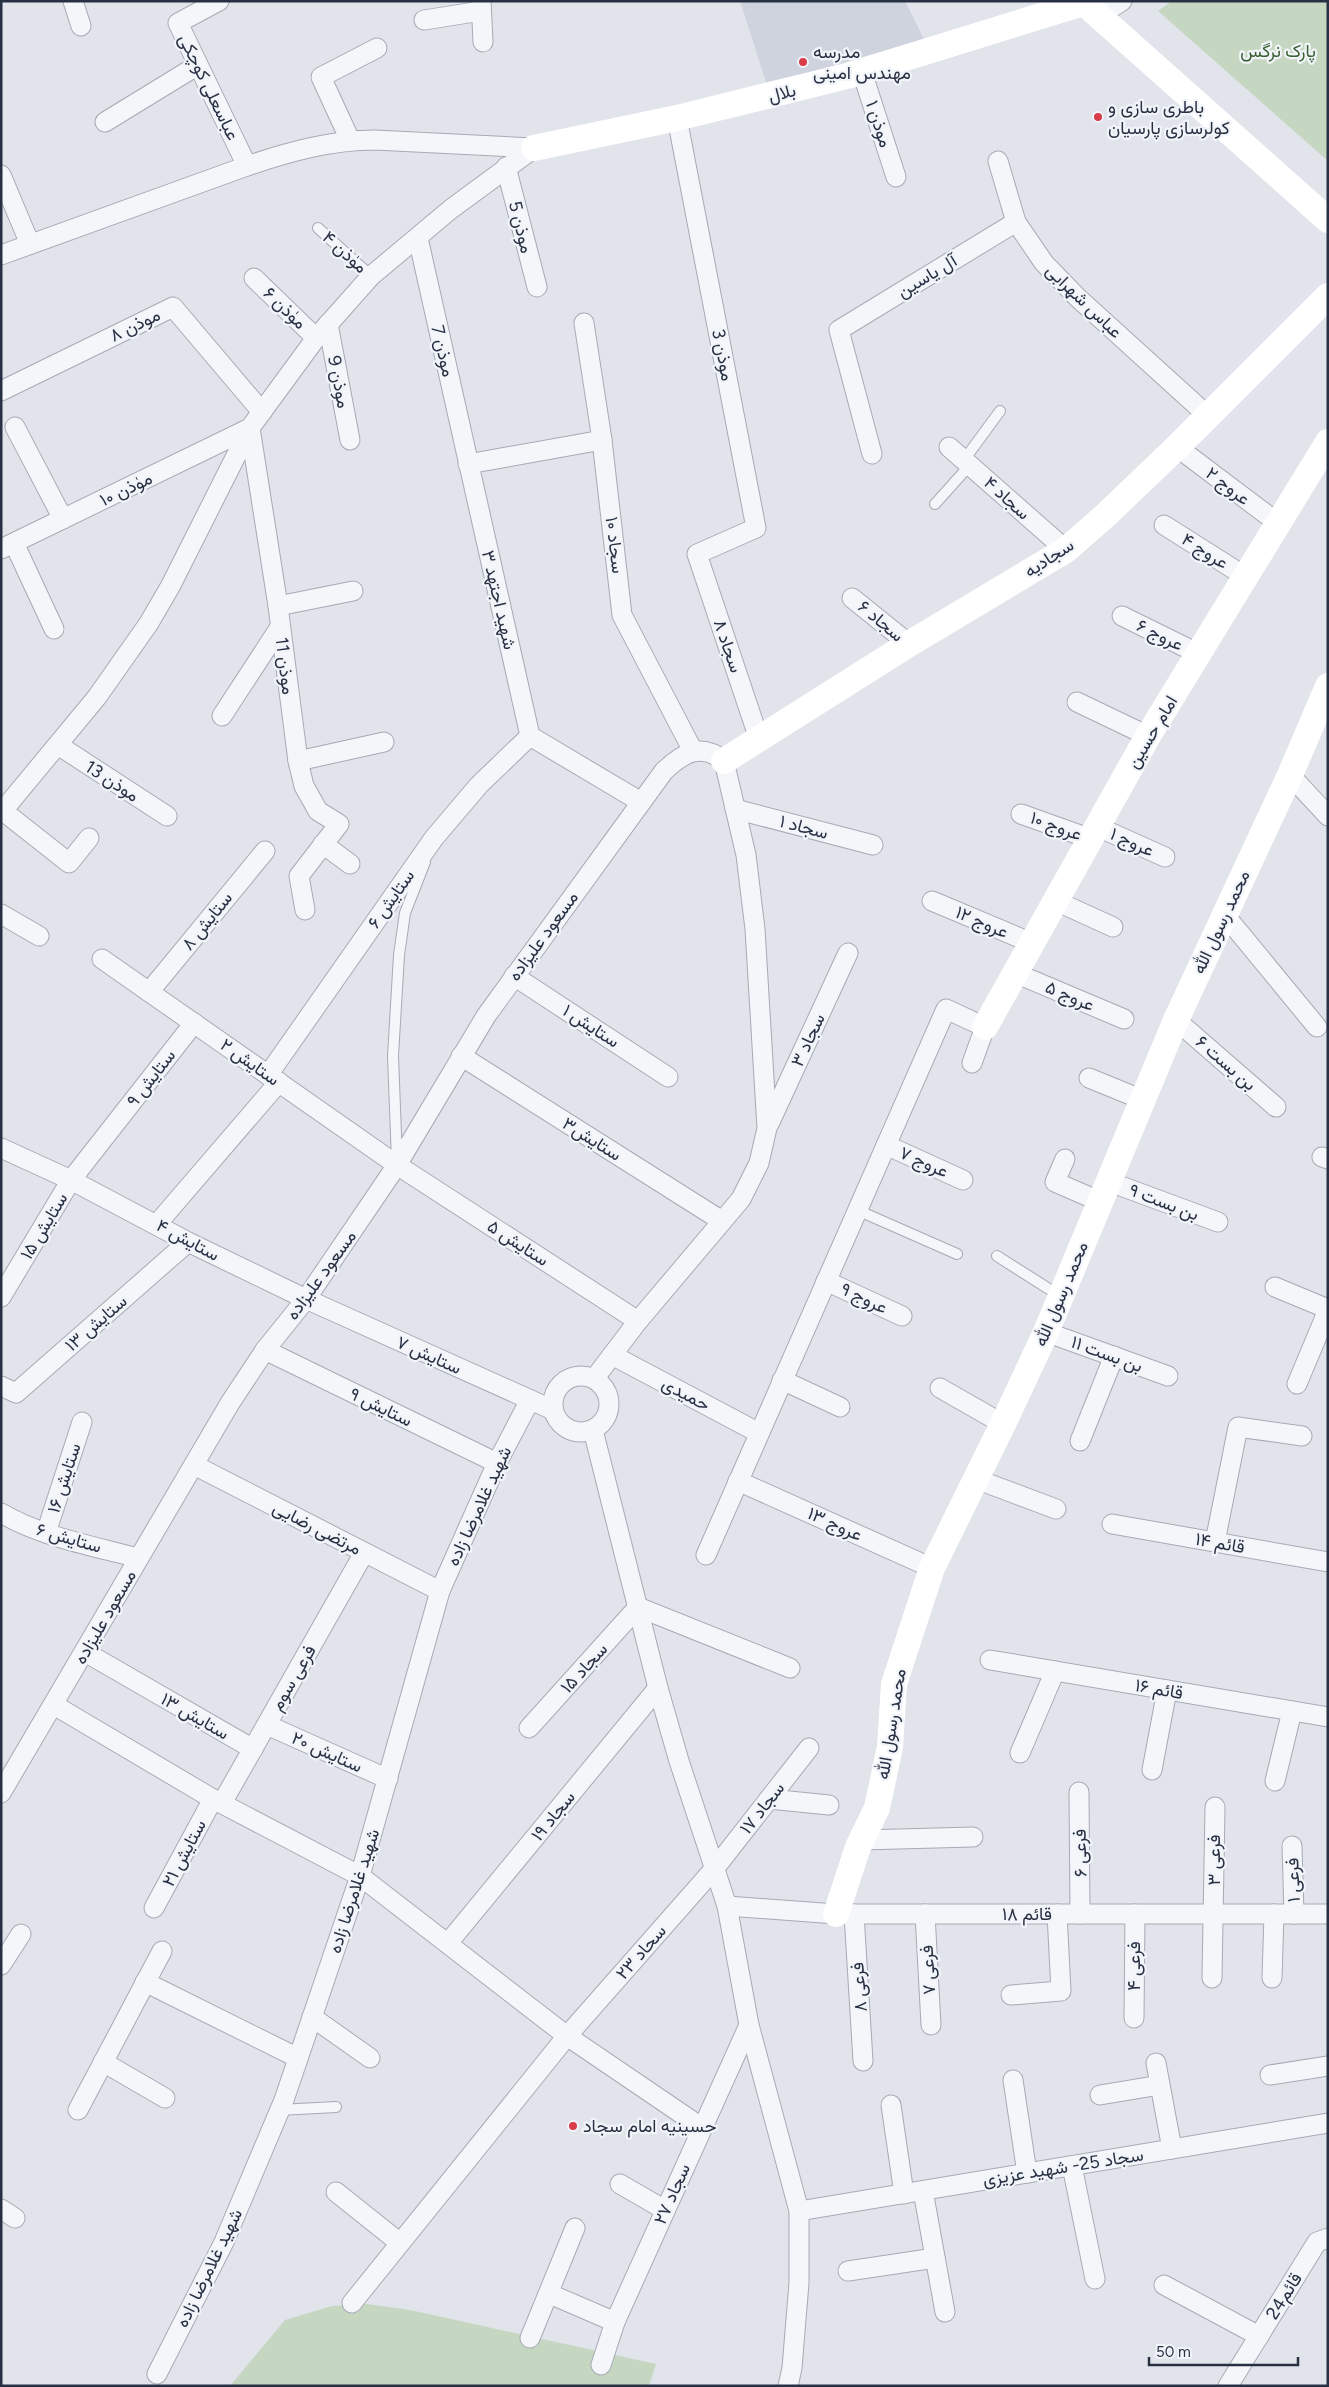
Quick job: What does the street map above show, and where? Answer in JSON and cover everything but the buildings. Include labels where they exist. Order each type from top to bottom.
[{"type":"street","points":[[72,1],[81,26]]},
{"type":"street","points":[[1088,7],[1122,1]]},
{"type":"street","name":"عباسعلی کوچکی","points":[[215,2],[178,23],[247,166]]},
{"type":"street","points":[[424,20],[481,6],[483,42]]},
{"type":"street","points":[[1088,7],[1328,220]]},
{"type":"street","name":"بلال","points":[[534,148],[677,118],[862,72],[1088,7]]},
{"type":"street","points":[[350,140],[321,77],[377,48]]},
{"type":"street","points":[[105,122],[198,65]]},
{"type":"street","name":"موذن ۱","points":[[862,72],[896,177]]},
{"type":"street","name":"موذن 3","points":[[677,118],[756,528],[697,554]]},
{"type":"street","points":[[1,255],[282,154],[350,140],[534,148]]},
{"type":"street","points":[[89,838],[69,863],[2,812],[97,697],[149,623],[171,585],[250,428],[322,331],[371,276],[506,167],[534,148]]},
{"type":"street","name":"عباس شهرابی","points":[[998,161],[1016,222],[1044,263],[1078,298],[1207,415]]},
{"type":"street","name":"موذن 5","points":[[506,167],[537,288]]},
{"type":"street","points":[[1,175],[30,244]]},
{"type":"street","name":"آل یاسین","points":[[872,454],[839,330],[1016,222]]},
{"type":"street","name":"موذن 7","points":[[418,238],[468,464]]},
{"type":"street","name":"موٰذن ۶","points":[[254,278],[322,331]]},
{"type":"street","name":"سجادیه","points":[[724,761],[909,644],[1066,550],[1177,447],[1328,296]]},
{"type":"street","name":"موذن ۸","points":[[1,391],[173,307],[262,412]]},
{"type":"street","name":"سجاد ۱۰","points":[[584,323],[602,440],[622,615],[693,751]]},
{"type":"street","name":"موذن 9","points":[[322,331],[350,440]]},
{"type":"street","points":[[15,426],[63,519]]},
{"type":"street","name":"موٰذن ۱۰","points":[[8,546],[250,428]]},
{"type":"street","name":"موذن 11","points":[[250,428],[278,606],[298,761],[304,786],[318,810],[339,824],[299,876],[305,910]]},
{"type":"street","points":[[468,464],[602,440]]},
{"type":"street","name":"امام حسین","points":[[985,1027],[1148,736],[1328,442]]},
{"type":"street","name":"سجاد ۴","points":[[949,446],[1066,550]]},
{"type":"street","name":"عروج ۲","points":[[1177,447],[1279,524]]},
{"type":"street","name":"شهید اجتهد ۳","points":[[468,464],[530,736]]},
{"type":"street","name":"عروج ۴","points":[[1164,525],[1246,577]]},
{"type":"street","points":[[8,546],[54,629]]},
{"type":"street","name":"سجاد ۸","points":[[697,554],[759,739]]},
{"type":"street","points":[[278,606],[353,591]]},
{"type":"street","name":"سجاد ۶","points":[[852,598],[909,644]]},
{"type":"street","name":"عروج ۶","points":[[1122,616],[1199,654]]},
{"type":"street","points":[[222,716],[280,627]]},
{"type":"street","name":"محمد رسول الله","points":[[845,1914],[861,1840],[877,1808],[890,1747],[894,1684],[932,1568],[1046,1332],[1106,1192],[1176,1020],[1290,775],[1328,687]]},
{"type":"street","points":[[1077,702],[1148,736]]},
{"type":"street","points":[[530,736],[641,802]]},
{"type":"street","name":"ستایش ۶","points":[[274,1079],[434,838],[479,785],[530,736]]},
{"type":"street","points":[[298,761],[384,742]]},
{"type":"street","name":"موذن 13","points":[[58,745],[167,816]]},
{"type":"street","points":[[594,1379],[638,1322],[741,1199],[759,1163],[768,1128],[755,929],[746,855],[724,761],[715,753],[693,751]]},
{"type":"street","name":"مسعود علیزاده","points":[[1,1794],[138,1558],[264,1350],[306,1299],[397,1165],[461,1056],[514,976],[664,772],[677,759],[693,751]]},
{"type":"street","points":[[1290,775],[1328,816]]},
{"type":"street","name":"سجاد ۱","points":[[735,809],[873,845]]},
{"type":"street","name":"عروج ۱۰","points":[[1021,814],[1094,833]]},
{"type":"street","name":"عروج ۱","points":[[1094,833],[1166,857]]},
{"type":"street","points":[[323,844],[350,864]]},
{"type":"street","name":"ستایش ۸","points":[[149,992],[265,850]]},
{"type":"street","name":"عروج ۱۲","points":[[932,901],[1032,944]]},
{"type":"street","points":[[1056,901],[1113,927]]},
{"type":"street","points":[[1,914],[39,936]]},
{"type":"street","points":[[1224,914],[1317,1027]]},
{"type":"street","name":"سجاد ۳","points":[[768,1128],[848,953]]},
{"type":"street","name":"ستایش ۲","points":[[102,959],[397,1165]]},
{"type":"street","name":"عروج ۵","points":[[1015,973],[1124,1019]]},
{"type":"street","name":"ستایش ۱","points":[[514,976],[668,1077]]},
{"type":"street","points":[[706,1555],[946,1009],[985,1027],[972,1063]]},
{"type":"street","name":"بن بست ۶","points":[[1176,1020],[1276,1106]]},
{"type":"street","name":"ستایش ۹","points":[[71,1180],[194,1023]]},
{"type":"street","name":"ستایش۳","points":[[461,1056],[722,1221]]},
{"type":"street","points":[[1089,1078],[1143,1100]]},
{"type":"street","points":[[157,1224],[274,1079]]},
{"type":"street","name":"عروج ۷","points":[[886,1145],[963,1180]]},
{"type":"street","name":"ستایش ۴","points":[[1,1148],[71,1180],[188,1242],[306,1299]]},
{"type":"street","name":"بن بست ۹","points":[[1065,1159],[1055,1182],[1106,1192],[1218,1222]]},
{"type":"street","name":"ستایش ۵","points":[[397,1165],[638,1322]]},
{"type":"street","name":"ستایش ۱۵","points":[[1,1297],[71,1180]]},
{"type":"street","name":"ستایش ۱۳","points":[[1,1386],[16,1393],[188,1242]]},
{"type":"street","name":"عروج ۹","points":[[826,1280],[902,1316]]},
{"type":"street","points":[[1275,1287],[1328,1310],[1297,1384]]},
{"type":"street","name":"ستایش ۷","points":[[306,1299],[553,1410]]},
{"type":"street","name":"بن بست ۱۱","points":[[1046,1332],[1168,1376]]},
{"type":"street","name":"ستایش ۹","points":[[264,1350],[497,1463]]},
{"type":"street","name":"حمیدی","points":[[612,1355],[759,1433]]},
{"type":"street","points":[[1080,1441],[1114,1356]]},
{"type":"street","points":[[581,1376],[594,1379],[603,1387],[609,1398],[609,1411],[603,1422],[593,1430],[581,1433],[568,1430],[558,1421],[553,1410],[553,1397],[559,1386],[569,1378],[581,1376]]},
{"type":"street","points":[[782,1380],[840,1407]]},
{"type":"street","points":[[940,1388],[1003,1424]]},
{"type":"street","name":"شهید غلامرضا زاده","points":[[157,2374],[224,2242],[280,2110],[360,1876],[440,1591],[497,1463],[530,1400]]},
{"type":"street","name":"ستایش ۱۶","points":[[46,1533],[82,1422]]},
{"type":"street","points":[[1215,1542],[1238,1426],[1302,1436]]},
{"type":"street","points":[[593,1430],[658,1688],[679,1762],[727,1906],[749,2025],[799,2211],[800,2283],[792,2368],[788,2386]]},
{"type":"street","name":"مرتضی رضایی","points":[[194,1465],[440,1591]]},
{"type":"street","points":[[976,1479],[1056,1509]]},
{"type":"street","name":"عروج ۱۳","points":[[738,1481],[932,1568]]},
{"type":"street","name":"ستایش ۶","points":[[1,1514],[16,1522],[46,1533],[138,1558]]},
{"type":"street","name":"قائم ۱۴","points":[[1112,1524],[1328,1562]]},
{"type":"street","name":"فرعی سوم","points":[[218,1801],[253,1749],[364,1553]]},
{"type":"street","points":[[638,1607],[790,1668]]},
{"type":"street","name":"سجاد ۱۵","points":[[529,1728],[638,1607]]},
{"type":"street","name":"ستایش ۱۳","points":[[85,1652],[253,1749]]},
{"type":"street","name":"قائم ۱۶","points":[[990,1660],[1328,1717]]},
{"type":"street","points":[[1020,1753],[1055,1671]]},
{"type":"street","name":"سجاد ۱۹","points":[[448,1943],[658,1688]]},
{"type":"street","points":[[1152,1770],[1166,1690]]},
{"type":"street","points":[[54,1705],[218,1801],[360,1876],[567,2036],[702,2127]]},
{"type":"street","points":[[1275,1781],[1292,1711]]},
{"type":"street","name":"ستایش ۲۰","points":[[267,1725],[388,1779]]},
{"type":"street","name":"سجاد ۱۷","points":[[715,1868],[809,1748]]},
{"type":"street","name":"فرعی ۶","points":[[1079,1792],[1080,1914]]},
{"type":"street","points":[[769,1799],[829,1805]]},
{"type":"street","name":"ستایش ۲۱","points":[[154,1908],[218,1801]]},
{"type":"street","name":"فرعی ۳","points":[[1212,1978],[1215,1807]]},
{"type":"street","points":[[861,1840],[973,1837]]},
{"type":"street","name":"فرعی ۱","points":[[1292,1846],[1294,1914]]},
{"type":"street","name":"سحاد ۲۳","points":[[352,2303],[567,2036],[715,1868]]},
{"type":"street","name":"قائم ۱۸","points":[[727,1906],[845,1914],[1328,1914]]},
{"type":"street","name":"فرعی ۸","points":[[845,1914],[863,2061]]},
{"type":"street","name":"فرعی ۷","points":[[925,1914],[931,2025]]},
{"type":"street","points":[[1011,1995],[1061,1992],[1057,1914]]},
{"type":"street","name":"فرعی ۴","points":[[1134,2018],[1135,1914]]},
{"type":"street","points":[[1272,1978],[1274,1914]]},
{"type":"street","points":[[1,1965],[21,1934]]},
{"type":"street","points":[[78,2110],[162,1950]]},
{"type":"street","points":[[145,1982],[298,2058]]},
{"type":"street","points":[[312,2017],[370,2058]]},
{"type":"street","name":"سجاد ۲۷","points":[[601,2365],[615,2322],[749,2025]]},
{"type":"street","points":[[103,2062],[165,2098]]},
{"type":"street","points":[[1156,2063],[1172,2149]]},
{"type":"street","points":[[1270,2075],[1328,2066]]},
{"type":"street","points":[[1012,2080],[1027,2173]]},
{"type":"street","points":[[1100,2095],[1160,2085]]},
{"type":"street","points":[[890,2105],[904,2194]]},
{"type":"street","name":"سجاد 25- شهید عزیزی","points":[[799,2211],[1328,2123]]},
{"type":"street","points":[[1072,2166],[1095,2279]]},
{"type":"street","points":[[620,2184],[665,2210]]},
{"type":"street","points":[[923,2190],[945,2312]]},
{"type":"street","points":[[336,2192],[400,2243]]},
{"type":"street","name":"قائم24","points":[[1228,2386],[1323,2240],[1328,2224]]},
{"type":"street","points":[[530,2338],[550,2294],[575,2228]]},
{"type":"street","points":[[848,2271],[935,2258]]},
{"type":"street","points":[[1164,2285],[1259,2336]]},
{"type":"street","points":[[550,2294],[615,2322]]},
{"type":"lane","name":"موٰذن ۴","points":[[318,228],[371,276]]},
{"type":"lane","points":[[935,504],[967,463],[1000,411]]},
{"type":"lane","points":[[397,1165],[393,1056],[399,955],[405,913],[434,838]]},
{"type":"lane","points":[[857,1210],[957,1254]]},
{"type":"lane","points":[[997,1256],[1061,1297]]},
{"type":"lane","points":[[280,2110],[336,2107]]},
{"type":"shaded area","name":"مدرسه مهندس امینی","points":[[740,1],[905,1],[924,39],[767,85]]},
{"type":"green space","name":"پارک نرگس","points":[[1172,1],[1328,1],[1328,161],[1158,11]]},
{"type":"green space","points":[[367,2304],[410,2310],[656,2364],[649,2386],[230,2386],[285,2320],[332,2306]]},
{"type":"place","name":"مدرسه مهندس امینی","points":[[803,62]]},
{"type":"place","name":"باطری سازی و کولرسازی پارسیان","points":[[1098,117]]},
{"type":"place","name":"حسینیه امام سجاد","points":[[573,2126]]}]
